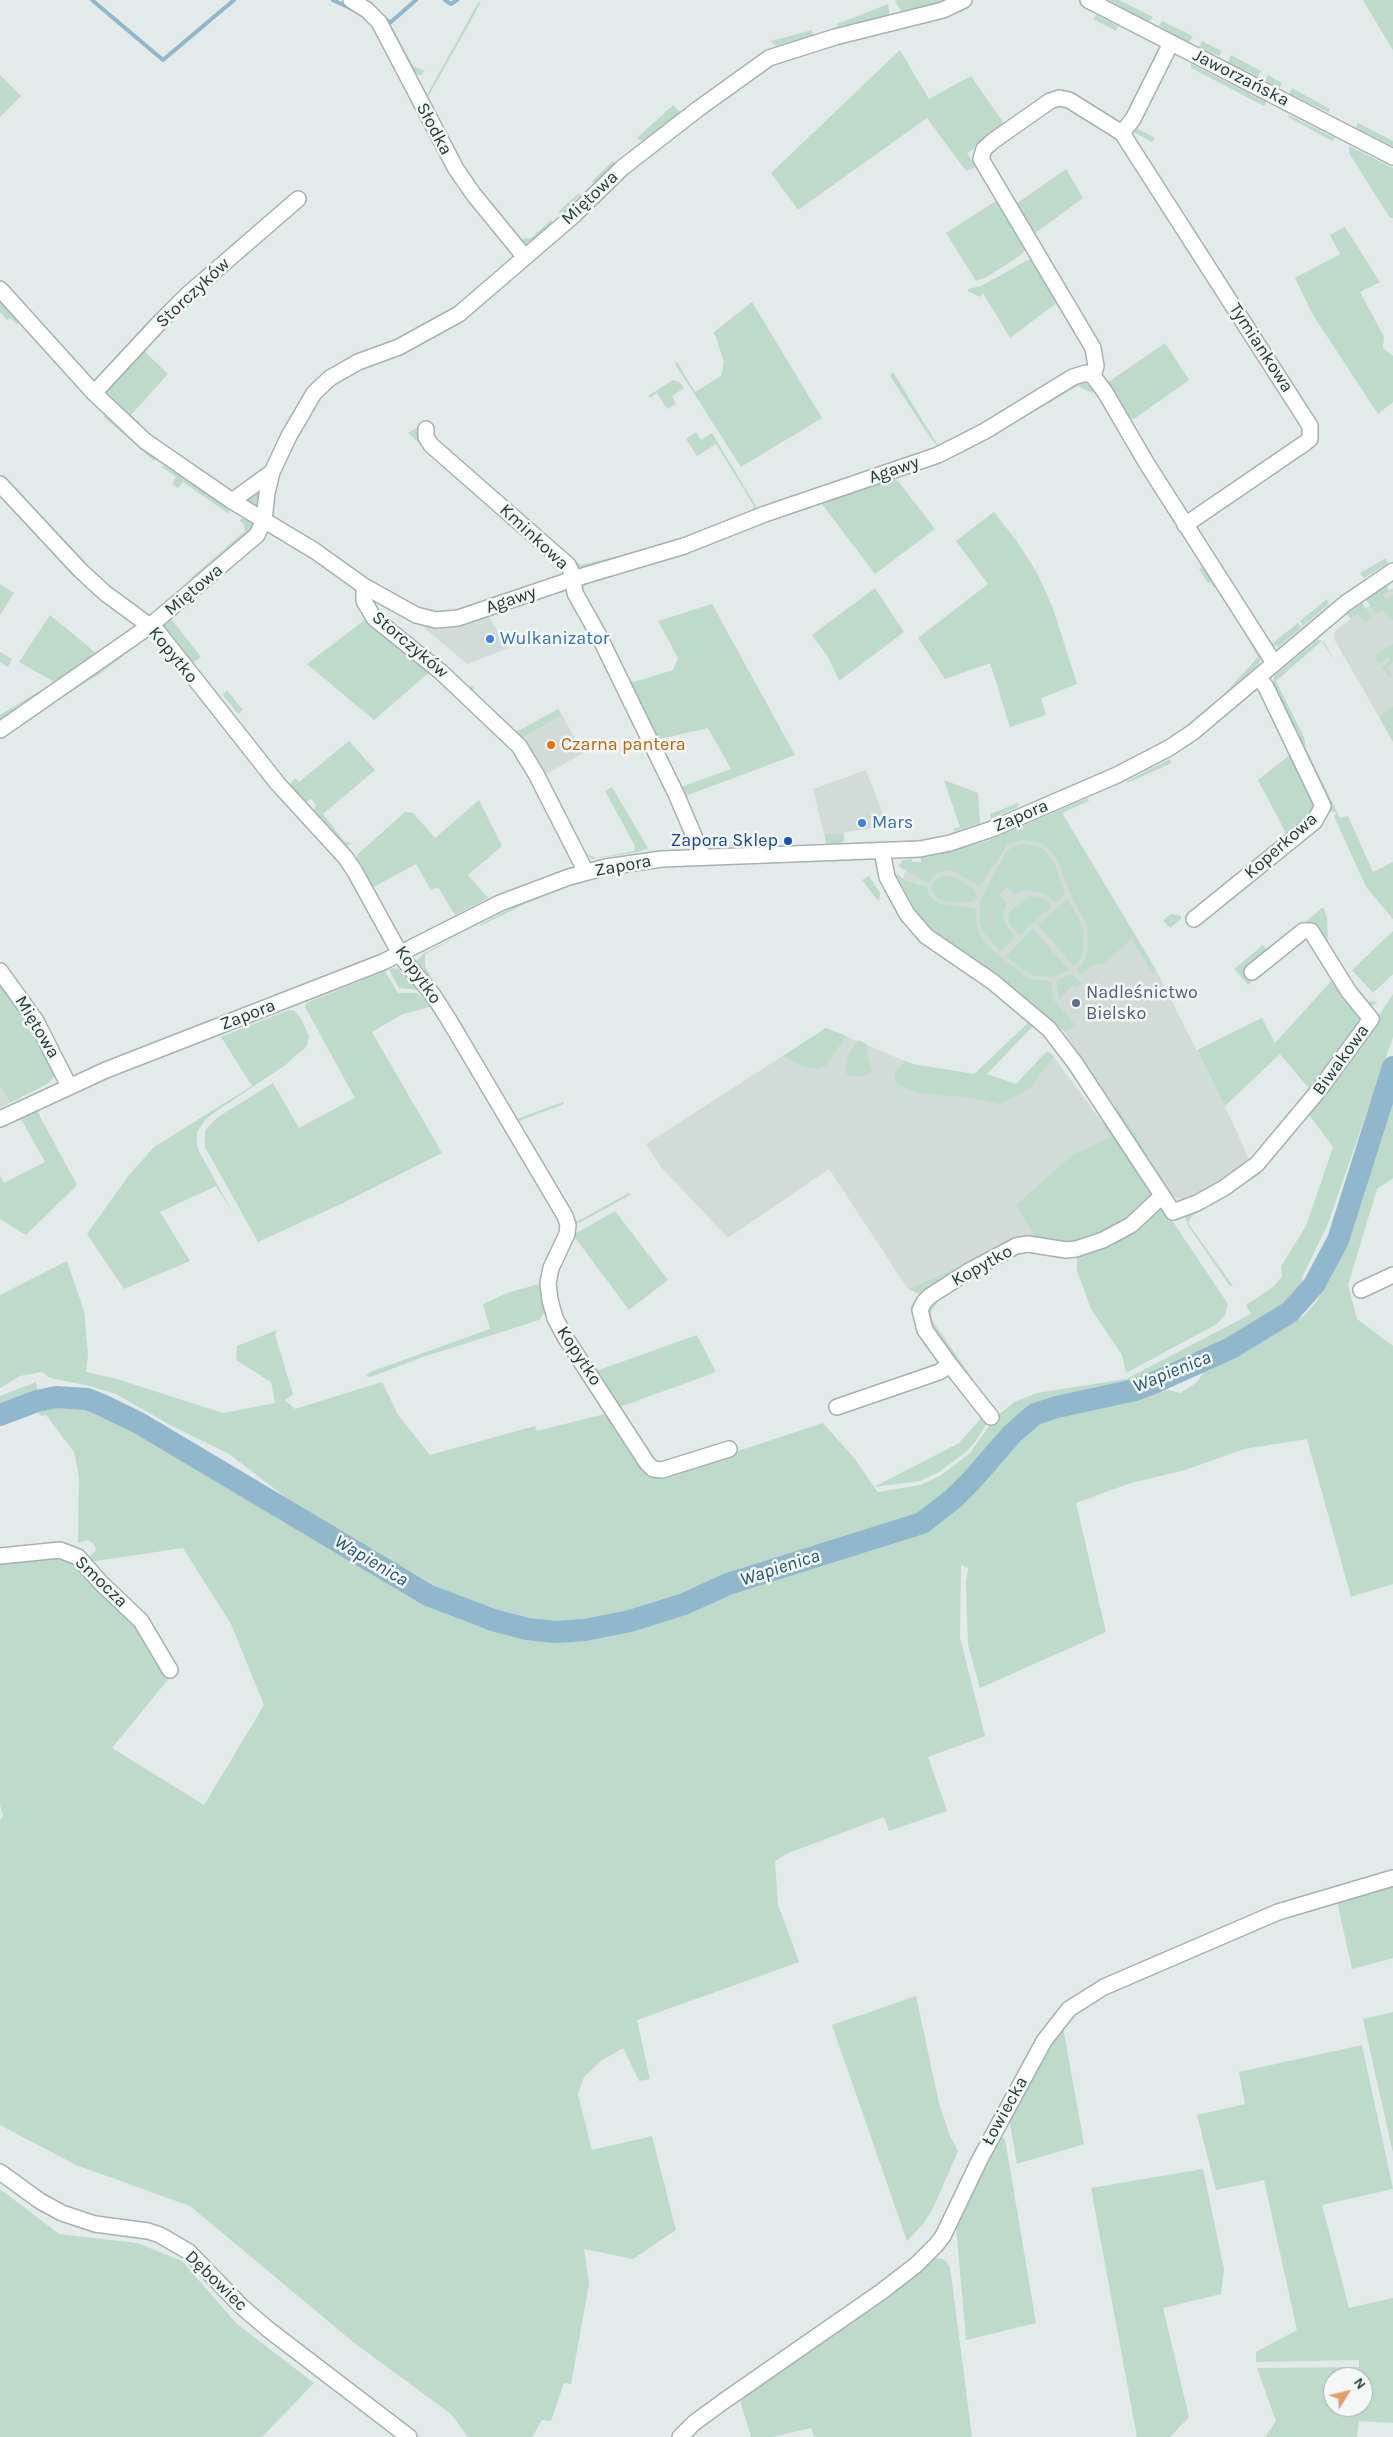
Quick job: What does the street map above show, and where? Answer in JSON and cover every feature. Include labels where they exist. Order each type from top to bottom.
[{"type":"street","name":"Słodka","points":[[350,0],[366,10],[379,22],[456,169],[474,195],[524,256]]},
{"type":"street","name":"Miętowa","points":[[0,730],[151,625],[257,535],[264,520],[272,472],[305,406],[330,378],[358,362],[399,348],[449,320],[573,216],[622,168],[698,109],[769,58],[835,37],[943,10],[964,0]]},
{"type":"street","name":"Jaworzańska","points":[[1088,0],[1393,157]]},
{"type":"street","points":[[1122,133],[1133,119],[1171,43]]},
{"type":"street","name":"Tymiankowa","points":[[1093,376],[1096,366],[1093,348],[986,169],[982,154],[993,141],[1050,101],[1059,98],[1069,100],[1122,133],[1310,426],[1310,439],[1305,443],[1185,525]]},
{"type":"street","name":"Storczyków","points":[[94,393],[180,302],[298,199]]},
{"type":"street","points":[[0,289],[94,393],[161,454],[232,501],[315,551],[364,586]]},
{"type":"street","name":"Agawy","points":[[364,586],[406,611],[426,618],[448,620],[573,579],[684,546],[765,514],[938,455],[985,431],[1073,377],[1086,374],[1093,376]]},
{"type":"street","points":[[1093,376],[1185,525],[1274,663]]},
{"type":"street","name":"Kminkowa","points":[[426,428],[426,437],[431,445],[562,558],[572,573],[575,593],[599,636],[677,796],[703,856]]},
{"type":"street","name":"Miętowa","points":[[232,501],[272,472]]},
{"type":"street","name":"Kopytko","points":[[0,484],[80,570],[106,593],[151,625],[291,799],[345,857],[375,904],[400,954],[433,995],[449,1020],[565,1216],[568,1225],[567,1234],[551,1268],[548,1283],[555,1318],[565,1337],[647,1463],[653,1469],[662,1470],[729,1449]]},
{"type":"street","name":"Zapora","points":[[0,1119],[120,1064],[355,974],[400,954],[518,895],[586,872],[636,862],[703,856],[925,848],[972,836],[1118,775],[1145,762],[1193,732],[1346,603],[1393,571]]},
{"type":"street","name":"Storczyków","points":[[364,586],[364,601],[374,618],[441,672],[519,746],[536,774],[586,872]]},
{"type":"street","name":"Koperkowa","points":[[1194,919],[1314,822],[1324,806],[1266,686],[1258,677]]},
{"type":"street","points":[[882,851],[890,884],[907,914],[926,936],[993,982],[1049,1029],[1075,1063],[1162,1196]]},
{"type":"street","name":"Biwakowa","points":[[1162,1196],[1173,1212],[1198,1203],[1224,1188],[1257,1164],[1319,1090],[1371,1019],[1349,992],[1311,931],[1303,931],[1252,972]]},
{"type":"street","name":"Miętowa","points":[[0,971],[36,1021],[69,1086]]},
{"type":"street","name":"Kopytko","points":[[991,1417],[930,1338],[921,1320],[922,1306],[930,1296],[969,1271],[1016,1246],[1028,1244],[1054,1249],[1076,1249],[1114,1235],[1131,1225],[1162,1196]]},
{"type":"street","points":[[1361,1290],[1393,1275]]},
{"type":"street","points":[[836,1407],[939,1372],[950,1365]]},
{"type":"street","name":"Smocza","points":[[0,1556],[60,1550],[78,1556],[101,1583],[141,1620],[170,1670]]},
{"type":"street","name":"Łowiecka","points":[[680,2437],[694,2423],[724,2401],[882,2292],[916,2265],[936,2244],[943,2236],[980,2159],[1044,2041],[1069,2009],[1104,1987],[1278,1912],[1393,1878]]},
{"type":"street","name":"Dębowiec","points":[[0,2172],[40,2201],[62,2213],[95,2224],[148,2231],[160,2235],[189,2252],[241,2306],[269,2330],[409,2437]]},
{"type":"shaded area","points":[[1393,588],[1393,706],[1379,717],[1334,639],[1335,631]]},
{"type":"shaded area","points":[[488,616],[509,648],[467,664],[421,625],[462,625]]},
{"type":"shaded area","points":[[562,715],[583,753],[543,776],[522,742],[524,737]]},
{"type":"shaded area","points":[[866,770],[888,826],[845,832],[844,834],[824,834],[813,789]]},
{"type":"shaded area","points":[[1062,813],[1156,970],[1225,1106],[1250,1162],[1190,1199],[1185,1200],[1169,1195],[1135,1132],[1096,1082],[1065,1032],[1007,984],[902,880],[906,871]]},
{"type":"shaded area","points":[[826,1028],[912,1064],[974,1074],[1018,1087],[1050,1052],[1113,1137],[1075,1153],[1034,1235],[908,1289],[829,1169],[728,1238],[661,1167],[646,1144]]},
{"type":"shaded area","points":[[0,1086],[10,1103],[0,1108]]},
{"type":"green space","points":[[957,0],[928,9],[902,12],[895,1]]},
{"type":"green space","points":[[1108,0],[1119,0],[1153,17],[1148,22]]},
{"type":"green space","points":[[1363,0],[1393,0],[1393,50],[1382,32]]},
{"type":"green space","points":[[481,2],[428,97],[428,93],[478,3]]},
{"type":"green space","points":[[888,4],[890,15],[859,25],[838,27],[837,24]]},
{"type":"green space","points":[[386,15],[413,66],[425,71],[421,75],[415,75],[384,17]]},
{"type":"green space","points":[[1096,15],[1118,26],[1116,31],[1093,19]]},
{"type":"green space","points":[[1162,21],[1193,36],[1189,43],[1159,26]]},
{"type":"green space","points":[[812,30],[813,37],[776,46],[771,41]]},
{"type":"green space","points":[[1202,41],[1222,51],[1219,56],[1199,47]]},
{"type":"green space","points":[[900,50],[929,99],[971,76],[1007,128],[967,153],[976,167],[966,171],[927,118],[798,210],[771,173]]},
{"type":"green space","points":[[1231,55],[1261,71],[1258,77],[1228,62]]},
{"type":"green space","points":[[1191,64],[1266,102],[1264,106],[1191,68]]},
{"type":"green space","points":[[0,75],[21,96],[0,117]]},
{"type":"green space","points":[[1268,75],[1282,83],[1279,88],[1265,81]]},
{"type":"green space","points":[[1292,88],[1330,109],[1328,112],[1289,94]]},
{"type":"green space","points":[[673,105],[681,113],[649,138],[641,141],[637,138]]},
{"type":"green space","points":[[1053,105],[1066,105],[1056,106],[988,154],[1016,204],[1066,169],[1083,198],[1034,234],[986,155]]},
{"type":"green space","points":[[1289,115],[1335,138],[1332,141],[1288,117]]},
{"type":"green space","points":[[1358,123],[1393,141],[1393,147],[1356,128]]},
{"type":"green space","points":[[1133,126],[1155,138],[1152,142],[1132,131]]},
{"type":"green space","points":[[1349,146],[1393,168],[1393,218],[1390,218],[1349,153]]},
{"type":"green space","points":[[613,161],[615,166],[595,184],[592,181]]},
{"type":"green space","points":[[469,177],[521,239],[531,238],[551,220],[554,224],[530,245],[522,244]]},
{"type":"green space","points":[[579,193],[580,195],[574,201],[576,206],[566,216],[558,212]]},
{"type":"green space","points":[[996,201],[1003,206],[1026,249],[1021,255],[987,277],[976,281],[946,233]]},
{"type":"green space","points":[[1345,227],[1380,282],[1360,292],[1384,337],[1383,348],[1393,356],[1393,402],[1378,414],[1313,315],[1295,278],[1340,254],[1330,235]]},
{"type":"green space","points":[[1028,260],[1034,260],[1058,302],[1010,338],[983,293],[980,297],[968,291],[968,289],[981,286]]},
{"type":"green space","points":[[0,298],[21,321],[17,324],[10,318],[7,320],[0,312]]},
{"type":"green space","points":[[752,302],[822,418],[741,467],[675,364],[677,362],[695,392],[721,376],[724,362],[714,332]]},
{"type":"green space","points":[[1165,343],[1189,380],[1134,419],[1129,418],[1107,383]]},
{"type":"green space","points":[[141,348],[168,374],[131,415],[140,423],[137,424],[105,397],[104,388]]},
{"type":"green space","points":[[893,372],[937,444],[941,445],[978,425],[976,428],[941,447],[937,445],[890,376]]},
{"type":"green space","points":[[673,380],[679,382],[684,388],[672,396],[676,404],[667,409],[657,393],[650,398],[648,396]]},
{"type":"green space","points":[[1081,381],[1095,388],[1092,393],[1078,386],[961,454],[959,451]]},
{"type":"green space","points":[[107,413],[156,459],[154,461],[104,417]]},
{"type":"green space","points":[[421,425],[427,450],[408,433]]},
{"type":"green space","points":[[696,432],[701,440],[712,433],[756,506],[756,510],[752,513],[754,506],[716,444],[697,456],[686,439]]},
{"type":"green space","points":[[164,466],[179,473],[230,507],[229,514],[183,482],[178,488],[172,484],[176,477],[162,467]]},
{"type":"green space","points":[[892,479],[898,481],[935,529],[875,574],[822,504]]},
{"type":"green space","points":[[263,482],[259,507],[256,509],[243,503],[243,497]]},
{"type":"green space","points":[[994,512],[1016,540],[1036,571],[1053,608],[1077,684],[1041,698],[1046,715],[1010,727],[990,663],[945,679],[918,638],[988,584],[956,541]]},
{"type":"green space","points":[[241,518],[250,518],[253,521],[252,536],[197,583],[191,578],[245,531],[244,524],[240,521]]},
{"type":"green space","points":[[657,546],[583,569],[564,556],[565,553],[581,565]]},
{"type":"green space","points":[[668,556],[670,559],[585,585],[583,591],[627,679],[634,682],[673,670],[678,658],[658,621],[712,604],[795,755],[688,795],[685,802],[678,788],[731,769],[708,728],[655,740],[580,592],[580,583]]},
{"type":"green space","points":[[1386,558],[1388,563],[1364,578],[1360,573]]},
{"type":"green space","points":[[1205,565],[1218,584],[1214,588],[1210,582],[1208,583],[1199,569]]},
{"type":"green space","points":[[0,584],[14,593],[0,615]]},
{"type":"green space","points":[[1387,586],[1389,591],[1383,595],[1386,599],[1393,595],[1393,620],[1382,610],[1376,614],[1366,600]]},
{"type":"green space","points":[[875,588],[904,632],[839,681],[828,657],[812,635]]},
{"type":"green space","points":[[1327,599],[1329,604],[1303,626],[1300,621]]},
{"type":"green space","points":[[193,600],[171,619],[201,657],[188,666],[163,633],[162,623],[185,602]]},
{"type":"green space","points":[[1362,603],[1372,617],[1364,623],[1358,614],[1351,619],[1347,614]]},
{"type":"green space","points":[[50,615],[96,653],[138,624],[138,626],[58,684],[19,662]]},
{"type":"green space","points":[[366,619],[433,669],[374,720],[307,664]]},
{"type":"green space","points":[[1241,621],[1262,656],[1258,665],[1224,694],[1258,657],[1238,622]]},
{"type":"green space","points":[[1298,623],[1302,627],[1278,647],[1271,644]]},
{"type":"green space","points":[[152,634],[101,673],[56,701],[56,697],[142,636]]},
{"type":"green space","points":[[1318,639],[1322,641],[1276,681],[1304,737],[1306,749],[1340,818],[1348,816],[1373,872],[1393,862],[1393,919],[1366,887],[1334,816],[1337,813],[1331,811],[1273,686],[1274,676]]},
{"type":"green space","points":[[1322,641],[1324,642],[1337,665]]},
{"type":"green space","points":[[1393,644],[1393,662],[1386,668],[1392,675],[1390,677],[1382,667],[1390,661],[1388,657],[1379,663],[1375,657],[1377,653]]},
{"type":"green space","points":[[0,652],[12,659],[8,667],[0,662]]},
{"type":"green space","points":[[471,685],[474,688],[472,692],[512,731],[520,730],[558,709],[562,715],[524,737],[522,742],[469,690]]},
{"type":"green space","points":[[46,687],[49,692],[0,725],[0,715]]},
{"type":"green space","points":[[227,690],[243,710],[238,714],[223,695]]},
{"type":"green space","points":[[1393,706],[1393,742],[1379,717]]},
{"type":"green space","points":[[349,741],[375,770],[323,814],[345,842],[353,843],[344,847],[313,814],[316,805],[311,799],[305,803],[289,786],[295,778],[299,782]]},
{"type":"green space","points":[[1295,751],[1318,812],[1287,835],[1258,780]]},
{"type":"green space","points":[[1170,759],[1172,763],[1127,783],[1127,781]]},
{"type":"green space","points":[[944,780],[978,793],[980,823],[955,831],[953,829],[960,827]]},
{"type":"green space","points":[[612,787],[648,848],[639,852],[592,859],[586,854],[597,858],[634,851],[635,846],[605,791]]},
{"type":"green space","points":[[1088,798],[1089,801],[1062,813],[1156,970],[1153,973],[1131,939],[1104,964],[1093,965],[1082,975],[1077,970],[1088,951],[1087,925],[1072,898],[1057,859],[1047,847],[1039,842],[1021,840],[1008,844],[980,886],[955,872],[947,870],[937,873],[928,883],[898,866],[903,860],[912,859],[912,862],[921,862],[921,858],[985,842]]},
{"type":"green space","points":[[479,800],[502,846],[468,875],[488,898],[455,915],[438,887],[431,890],[416,864],[370,889],[355,861],[358,854],[405,812],[413,813],[435,838]]},
{"type":"green space","points":[[1018,803],[1018,807],[990,819],[990,814]]},
{"type":"green space","points":[[824,834],[844,834],[844,840],[842,843],[826,843]]},
{"type":"green space","points":[[1023,844],[1039,847],[1046,852],[1054,863],[1065,894],[1056,902],[1041,892],[1026,890],[1015,894],[1007,887],[999,895],[1006,903],[1002,916],[1015,938],[1001,951],[983,932],[980,922],[980,901],[1006,852],[1014,846]]},
{"type":"green space","points":[[896,873],[903,880],[927,887],[928,895],[939,904],[975,908],[977,928],[985,943],[1028,978],[1051,982],[1054,1001],[1076,1026],[1065,1032],[970,956],[935,933],[915,910]]},
{"type":"green space","points":[[869,876],[880,893],[879,902],[862,880]]},
{"type":"green space","points":[[942,876],[955,877],[975,890],[977,898],[970,902],[949,902],[937,898],[931,889],[934,881]]},
{"type":"green space","points":[[565,889],[527,903],[480,926],[480,924],[518,905]]},
{"type":"green space","points":[[1030,896],[1046,899],[1052,906],[1019,935],[1010,924],[1009,912]]},
{"type":"green space","points":[[1067,899],[1084,932],[1084,948],[1081,958],[1074,966],[1038,925]]},
{"type":"green space","points":[[1323,907],[1327,917],[1328,943],[1353,988],[1366,1001],[1378,1002],[1372,1006],[1363,1005],[1313,929],[1306,927],[1292,936],[1290,935]]},
{"type":"green space","points":[[1171,914],[1181,916],[1181,919],[1170,928],[1163,920]]},
{"type":"green space","points":[[472,929],[425,954],[425,966],[467,1042],[429,982],[423,967],[420,967],[416,961],[424,953]]},
{"type":"green space","points":[[1033,929],[1069,970],[1052,977],[1036,976],[1024,971],[1006,956]]},
{"type":"green space","points":[[1393,931],[1393,974],[1373,993],[1352,970]]},
{"type":"green space","points":[[1308,935],[1248,985],[1234,969],[1263,945],[1268,952]]},
{"type":"green space","points":[[393,968],[399,969],[403,975],[407,973],[420,990],[399,988],[389,970]]},
{"type":"green space","points":[[385,971],[398,993],[417,993],[434,1006],[403,1014],[372,1032],[442,1153],[343,1203],[258,1242],[205,1147],[205,1130],[218,1117],[273,1083],[299,1128],[355,1098],[305,1007],[306,1003]]},
{"type":"green space","points":[[1072,974],[1081,984],[1077,988],[1073,985],[1059,999],[1056,981]]},
{"type":"green space","points":[[1335,977],[1362,1017],[1362,1026],[1313,1093],[1280,1054],[1225,1106],[1197,1050],[1262,1018],[1275,1043]]},
{"type":"green space","points":[[0,986],[20,1013],[55,1074],[49,1083],[10,1103],[0,1086]]},
{"type":"green space","points":[[1393,994],[1393,1037],[1327,1226],[1302,1277],[1302,1288],[1292,1301],[1226,1342],[1199,1355],[1185,1358],[1132,1384],[1054,1400],[1025,1413],[1015,1421],[967,1477],[927,1512],[911,1520],[878,1528],[624,1612],[586,1620],[541,1623],[496,1611],[434,1585],[313,1518],[229,1454],[172,1426],[116,1394],[90,1386],[50,1378],[42,1372],[20,1376],[0,1388],[0,1295],[67,1261],[84,1311],[88,1355],[86,1372],[117,1379],[223,1413],[275,1403],[271,1382],[236,1360],[237,1346],[277,1330],[275,1335],[293,1394],[285,1400],[295,1409],[382,1382],[398,1415],[430,1455],[535,1426],[537,1431],[609,1413],[662,1476],[823,1423],[855,1459],[878,1492],[920,1485],[940,1476],[970,1453],[994,1419],[1014,1402],[1037,1393],[1126,1379],[1251,1314],[1246,1305],[1273,1287],[1282,1277],[1281,1266],[1306,1226],[1333,1147],[1307,1112],[1372,1026]]},
{"type":"green space","points":[[289,1010],[295,1011],[302,1020],[309,1036],[307,1046],[284,1066],[206,1119],[197,1132],[197,1145],[200,1153],[232,1211],[216,1186],[160,1212],[190,1261],[124,1289],[87,1234],[129,1175],[154,1147],[252,1086],[221,1037]]},
{"type":"green space","points":[[1030,1021],[1034,1025],[987,1074],[1016,1084],[1047,1051],[1054,1056],[1029,1089],[999,1104],[974,1098],[917,1093],[897,1084],[894,1074],[905,1061],[912,1064],[974,1074]]},
{"type":"green space","points":[[826,1028],[846,1036],[825,1066],[815,1069],[804,1067],[783,1056]]},
{"type":"green space","points":[[858,1040],[867,1044],[866,1051],[872,1071],[863,1077],[849,1075],[845,1072],[849,1054]]},
{"type":"green space","points":[[1393,1089],[1393,1178],[1377,1189],[1348,1285],[1357,1319],[1393,1346],[1393,1584],[1351,1597],[1307,1439],[1244,1449],[1185,1470],[1131,1483],[1076,1503],[1106,1632],[980,1688],[968,1645],[966,1582],[968,1568],[961,1565],[960,1638],[985,1736],[928,1757],[947,1811],[889,1831],[884,1817],[786,1854],[775,1861],[778,1904],[799,1962],[637,2020],[650,2079],[639,2081],[623,2048],[601,2061],[584,2077],[578,2094],[592,2150],[652,2136],[676,2230],[633,2259],[584,2249],[589,2284],[571,2384],[564,2383],[551,2421],[542,2420],[532,2437],[468,2437],[451,2414],[353,2342],[190,2206],[76,2165],[0,2125],[0,1821],[3,1816],[0,1805],[0,1560],[59,1556],[71,1559],[131,1613],[171,1676],[112,1748],[204,1805],[264,1705],[231,1624],[183,1548],[89,1562],[91,1555],[96,1550],[94,1544],[88,1540],[78,1543],[79,1477],[74,1452],[46,1415],[41,1416],[38,1412],[0,1426],[0,1421],[42,1404],[46,1406],[68,1401],[99,1409],[217,1473],[360,1564],[420,1598],[491,1625],[526,1635],[554,1638],[586,1636],[631,1628],[686,1612],[731,1590],[916,1533],[932,1525],[957,1505],[1034,1423],[1059,1413],[1118,1404],[1168,1390],[1180,1393],[1196,1383],[1207,1368],[1304,1316],[1317,1301],[1333,1273]]},
{"type":"green space","points":[[563,1102],[564,1104],[519,1121],[514,1120]]},
{"type":"green space","points":[[1116,1107],[1135,1132],[1169,1195],[1114,1112]]},
{"type":"green space","points":[[37,1111],[77,1185],[26,1235],[0,1219],[0,1175],[4,1183],[45,1162],[21,1119]]},
{"type":"green space","points":[[1105,1121],[1152,1194],[1136,1217],[1073,1246],[1035,1239],[922,1295],[908,1289],[1034,1235],[1016,1205],[1075,1153],[1112,1137],[1101,1122]]},
{"type":"green space","points":[[1257,1172],[1262,1173],[1191,1217],[1188,1223],[1233,1286],[1230,1286],[1189,1227],[1185,1217],[1186,1212]]},
{"type":"green space","points":[[629,1193],[630,1195],[579,1223],[575,1223],[574,1220],[578,1221]]},
{"type":"green space","points":[[1159,1208],[1167,1213],[1228,1304],[1225,1315],[1217,1324],[1126,1373],[1122,1355],[1091,1309],[1077,1271],[1077,1252]]},
{"type":"green space","points":[[615,1211],[668,1280],[629,1310],[573,1235]]},
{"type":"green space","points":[[996,1260],[941,1298],[931,1311],[932,1320],[972,1378],[987,1405],[995,1408],[992,1409],[985,1405],[935,1340],[925,1324],[924,1317],[927,1306],[941,1293]]},
{"type":"green space","points":[[547,1267],[546,1311],[539,1320],[420,1358],[371,1377],[366,1376],[370,1372],[490,1329],[483,1304],[510,1292],[540,1284]]},
{"type":"green space","points":[[697,1335],[716,1372],[620,1407],[617,1406],[596,1371]]},
{"type":"green space","points":[[36,1382],[39,1396],[0,1410],[0,1396]]},
{"type":"green space","points":[[983,1416],[987,1423],[977,1439],[967,1451],[939,1472],[920,1481],[874,1487],[959,1443]]},
{"type":"green space","points":[[1393,1886],[1393,1958],[1352,1969],[1337,1901]]},
{"type":"green space","points":[[916,1996],[939,2103],[949,2134],[958,2151],[934,2206],[924,2223],[907,2241],[832,2025]]},
{"type":"green space","points":[[1393,2012],[1393,2153],[1363,2019]]},
{"type":"green space","points":[[1063,2027],[1084,2144],[1017,2164],[1010,2123],[1007,2120]]},
{"type":"green space","points":[[1362,2045],[1393,2189],[1322,2205],[1349,2308],[1393,2298],[1393,2423],[1359,2421],[1357,2437],[1265,2437],[1276,2421],[1257,2368],[1323,2367],[1323,2417],[1373,2417],[1373,2367],[1359,2367],[1359,2360],[1256,2362],[1256,2352],[1297,2330],[1264,2180],[1216,2190],[1197,2115],[1245,2104],[1239,2072]]},
{"type":"green space","points":[[999,2136],[1005,2139],[1036,2323],[966,2340],[956,2226],[980,2172]]},
{"type":"green space","points":[[1203,2169],[1224,2269],[1221,2294],[1163,2308],[1189,2417],[1170,2437],[1137,2437],[1091,2188]]},
{"type":"green space","points":[[0,2189],[59,2234],[137,2243],[182,2261],[237,2324],[314,2383],[262,2437],[0,2437]]},
{"type":"green space","points":[[934,2257],[945,2260],[950,2267],[972,2437],[815,2437],[811,2428],[771,2437],[751,2437],[739,2397]]},
{"type":"waterway","points":[[92,0],[163,60],[234,0]]},
{"type":"waterway","points":[[333,0],[356,11]]},
{"type":"waterway","points":[[383,20],[391,22],[416,0]]},
{"type":"waterway","points":[[445,0],[451,4],[457,0]]},
{"type":"waterway","name":"Wapienica","points":[[0,1415],[37,1401],[56,1397],[87,1399],[139,1423],[428,1595],[493,1620],[527,1629],[556,1632],[585,1630],[630,1621],[684,1604],[728,1584],[922,1523],[953,1499],[1012,1434],[1035,1414],[1057,1407],[1135,1390],[1156,1382],[1231,1348],[1290,1312],[1314,1285],[1338,1240],[1393,1067]]},
{"type":"place","name":"Wulkanizator","points":[[490,639]]},
{"type":"place","name":"Czarna pantera","points":[[551,745]]},
{"type":"place","name":"Mars","points":[[862,823]]},
{"type":"place","name":"Zapora Sklep","points":[[788,841]]},
{"type":"place","name":"Nadleśnictwo Bielsko","points":[[1076,1003]]}]
